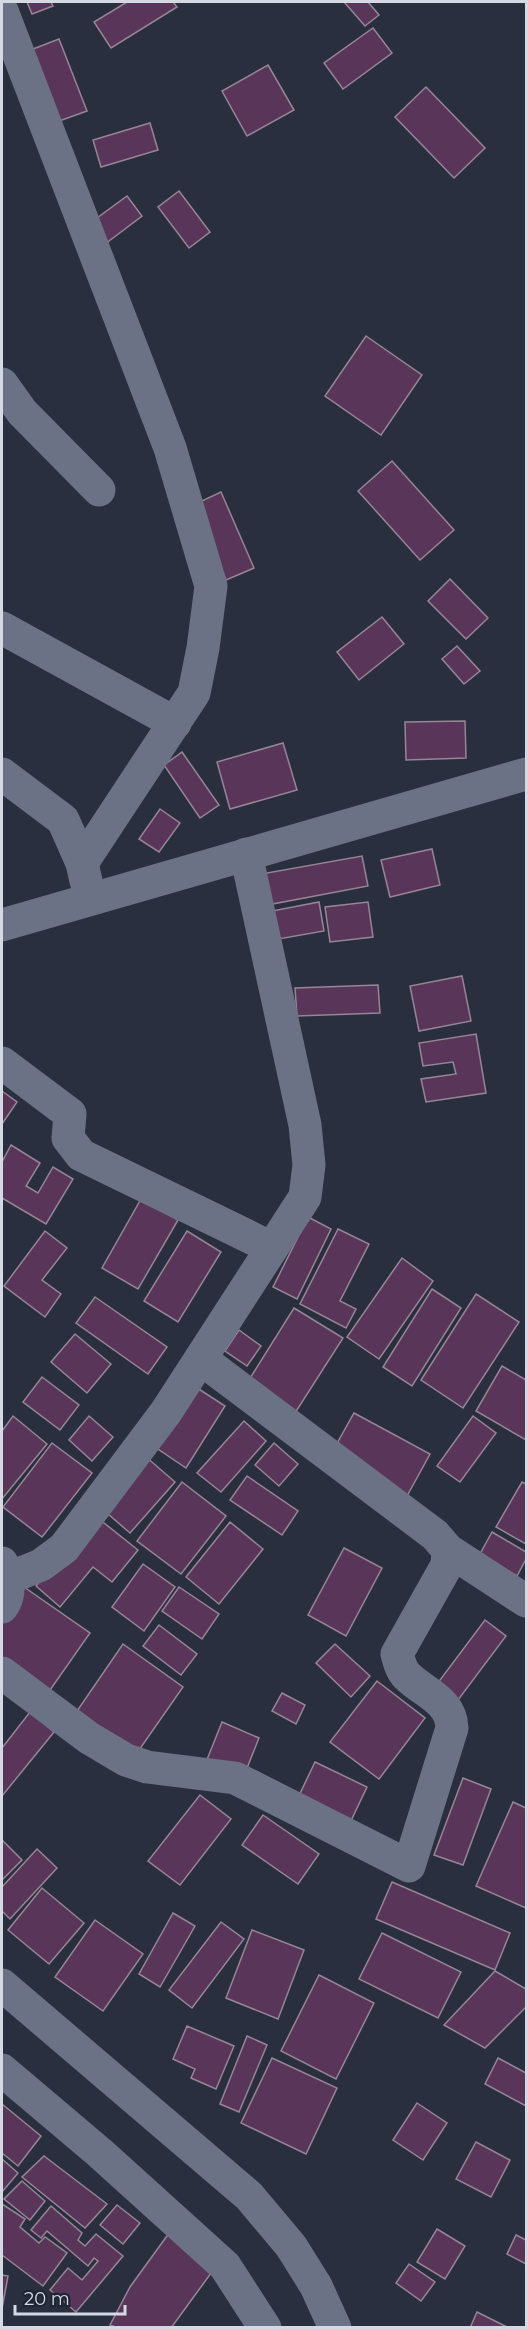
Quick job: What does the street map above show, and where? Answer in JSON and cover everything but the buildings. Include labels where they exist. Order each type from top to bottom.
[{"type":"street","points":[[2,11],[170,448],[211,586],[203,648],[194,693],[82,863]]},
{"type":"street","points":[[2,384],[22,412],[99,490]]},
{"type":"street","points":[[2,628],[175,723]]},
{"type":"street","points":[[2,774],[63,820],[82,863],[90,899]]},
{"type":"street","points":[[2,925],[526,774]]},
{"type":"street","points":[[4,1583],[41,1565],[64,1548],[166,1412],[305,1197],[309,1165],[305,1125],[246,854]]},
{"type":"street","points":[[2,1064],[70,1114],[68,1138],[81,1155],[272,1248]]},
{"type":"street","points":[[201,1359],[435,1535],[448,1550],[526,1601]]},
{"type":"street","points":[[2,1673],[89,1738],[126,1760],[147,1767],[235,1778],[409,1866],[452,1728],[452,1716],[446,1706],[405,1675],[397,1654],[447,1565],[448,1550]]},
{"type":"street","points":[[2,1985],[249,2196],[291,2246],[316,2286],[335,2328]]},
{"type":"street","points":[[2,2070],[100,2153],[225,2266],[266,2328]]}]
